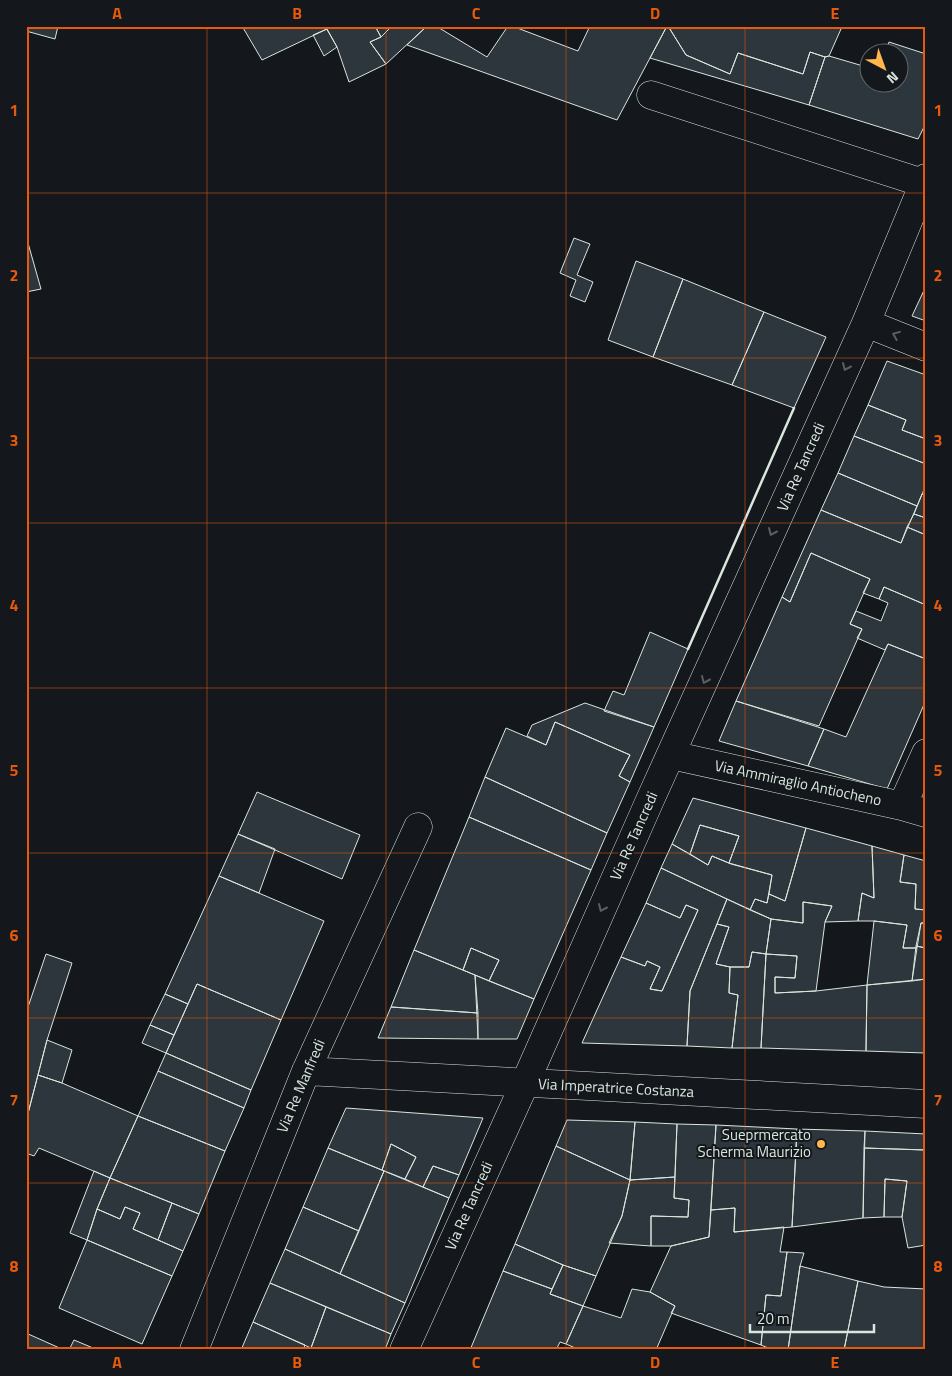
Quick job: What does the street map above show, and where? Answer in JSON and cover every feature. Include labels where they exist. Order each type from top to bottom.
[{"type":"street","points":[[651,95],[925,180]]},
{"type":"street","name":"Via Re Tancredi","points":[[404,1350],[866,323],[925,180]]},
{"type":"street","points":[[866,323],[926,347]]},
{"type":"street","points":[[914,809],[926,753]]},
{"type":"street","name":"Via Ammiraglio Antiocheno","points":[[671,755],[914,809]]},
{"type":"street","name":"Via Re Manfredi","points":[[194,1350],[306,1071],[418,827]]},
{"type":"street","name":"Via Imperatrice Costanza","points":[[306,1071],[926,1104]]},
{"type":"building","points":[[26,26],[58,26],[55,39],[26,31]]},
{"type":"building","points":[[242,26],[325,26],[327,29],[262,60]]},
{"type":"building","points":[[325,26],[375,26],[381,37],[370,42],[386,64],[349,82],[337,47]]},
{"type":"building","points":[[375,26],[392,26],[381,37]]},
{"type":"building","points":[[392,26],[427,26],[386,64],[370,42],[381,37]]},
{"type":"building","points":[[427,26],[436,26],[487,57],[508,26],[578,51],[590,26],[667,26],[617,120],[407,45]]},
{"type":"building","points":[[667,26],[686,55],[730,74],[738,53],[803,74],[810,52],[825,57],[809,105],[650,58]]},
{"type":"building","points":[[668,26],[832,26],[841,29],[829,56],[825,57],[810,52],[803,74],[738,53],[730,74],[686,55]]},
{"type":"building","points":[[327,29],[337,47],[324,56],[313,35]]},
{"type":"building","points":[[910,49],[926,54],[926,123],[918,139],[809,105],[825,57],[829,56],[860,65],[860,92],[910,92]]},
{"type":"building","points":[[574,238],[590,244],[577,275],[593,282],[585,302],[570,296],[576,280],[560,273]]},
{"type":"building","points":[[26,243],[28,243],[41,289],[26,292]]},
{"type":"building","points":[[636,261],[683,279],[653,357],[608,340]]},
{"type":"building","points":[[683,279],[764,312],[732,385],[653,357]]},
{"type":"building","points":[[926,286],[926,321],[912,316]]},
{"type":"building","points":[[764,312],[826,337],[794,408],[732,385]]},
{"type":"building","points":[[887,361],[926,375],[926,439],[902,430],[906,420],[868,405]]},
{"type":"building","points":[[868,405],[906,420],[902,430],[926,439],[926,464],[854,436]]},
{"type":"building","points":[[854,436],[926,464],[926,485],[917,506],[838,473]]},
{"type":"building","points":[[838,473],[917,506],[901,543],[821,510]]},
{"type":"building","points":[[922,494],[926,496],[926,518],[914,514]]},
{"type":"building","points":[[821,510],[901,543],[907,527],[926,535],[926,605],[884,587],[879,599],[863,593],[870,579],[811,553],[790,602],[782,597]]},
{"type":"building","points":[[914,514],[926,518],[926,535],[907,527]]},
{"type":"building","points":[[811,553],[870,579],[850,624],[862,629],[819,726],[736,701],[782,597],[790,602]]},
{"type":"building","points":[[884,587],[926,605],[926,659],[888,644],[885,650],[857,638],[862,629],[850,624],[856,611],[881,621],[888,603],[879,599]]},
{"type":"building","points":[[650,632],[688,649],[654,727],[604,711],[613,691],[624,695]]},
{"type":"building","points":[[888,644],[926,659],[926,700],[887,789],[808,766],[824,729],[846,737]]},
{"type":"building","points":[[736,701],[824,729],[808,766],[719,741]]},
{"type":"building","points":[[585,703],[654,727],[630,782],[619,776],[630,755],[555,722],[546,745],[527,736],[532,725]]},
{"type":"building","points":[[555,722],[630,755],[619,776],[630,782],[607,833],[485,777],[506,728],[546,745]]},
{"type":"building","points":[[485,777],[607,833],[591,870],[469,817]]},
{"type":"building","points":[[257,792],[360,835],[342,879],[238,834]]},
{"type":"building","points":[[693,798],[806,828],[785,901],[769,894],[772,875],[729,863],[739,836],[700,825],[690,854],[672,844]]},
{"type":"building","points":[[469,817],[591,870],[534,999],[489,981],[499,960],[471,948],[463,970],[414,950]]},
{"type":"building","points":[[700,825],[739,836],[729,863],[712,856],[708,865],[690,854]]},
{"type":"building","points":[[806,828],[872,846],[874,898],[862,893],[858,921],[825,922],[832,906],[803,902],[803,923],[771,919],[750,910],[755,899],[767,903],[769,894],[785,901]]},
{"type":"building","points":[[238,834],[275,849],[259,893],[219,876]]},
{"type":"building","points":[[672,844],[708,865],[712,856],[731,864],[772,875],[767,903],[755,899],[750,910],[661,868]]},
{"type":"building","points":[[872,846],[904,855],[900,882],[916,884],[915,909],[926,910],[926,923],[921,923],[917,948],[903,948],[907,925],[858,921],[862,893],[874,898]]},
{"type":"building","points":[[904,855],[926,861],[926,910],[915,909],[916,884],[900,882]]},
{"type":"building","points":[[661,868],[727,899],[690,991],[687,1046],[582,1043],[621,957],[645,966],[647,961],[660,967],[650,989],[662,991],[698,910],[686,905],[680,918],[646,903]]},
{"type":"building","points":[[219,876],[324,921],[281,1020],[197,984],[188,1004],[165,994]]},
{"type":"building","points":[[727,899],[771,919],[766,954],[752,952],[749,967],[730,967],[716,964],[729,927],[717,924]]},
{"type":"building","points":[[803,902],[832,906],[825,922],[816,991],[775,993],[775,977],[795,978],[797,956],[766,954],[771,919],[803,923]]},
{"type":"building","points":[[646,903],[680,918],[686,905],[698,910],[662,991],[650,989],[660,967],[647,961],[645,966],[621,957]]},
{"type":"building","points":[[874,921],[907,925],[903,948],[917,948],[912,981],[867,985]]},
{"type":"building","points":[[921,923],[926,923],[926,948],[916,946]]},
{"type":"building","points":[[717,924],[729,927],[716,964],[730,967],[729,993],[738,995],[732,1048],[687,1046],[690,991]]},
{"type":"building","points":[[916,946],[926,948],[926,979],[912,981]]},
{"type":"building","points":[[471,948],[499,960],[489,981],[463,970]]},
{"type":"building","points":[[414,950],[475,975],[478,1013],[391,1007]]},
{"type":"building","points":[[752,952],[766,954],[761,1048],[732,1048],[738,995],[729,993],[730,967],[749,967]]},
{"type":"building","points":[[46,954],[72,963],[47,1040],[26,1121],[26,1013]]},
{"type":"building","points":[[766,954],[797,956],[795,978],[775,977],[775,993],[816,991],[867,985],[866,1051],[761,1048]]},
{"type":"building","points":[[475,975],[534,999],[517,1039],[478,1039]]},
{"type":"building","points":[[926,979],[926,1053],[866,1051],[867,985]]},
{"type":"building","points":[[197,984],[281,1020],[251,1090],[166,1053]]},
{"type":"building","points":[[165,994],[188,1004],[174,1035],[150,1025]]},
{"type":"building","points":[[391,1007],[478,1013],[478,1039],[378,1038]]},
{"type":"building","points":[[150,1025],[174,1035],[166,1053],[142,1043]]},
{"type":"building","points":[[47,1040],[72,1050],[62,1083],[38,1075]]},
{"type":"building","points":[[166,1053],[251,1090],[244,1108],[158,1071]]},
{"type":"building","points":[[158,1071],[244,1108],[225,1151],[138,1116]]},
{"type":"building","points":[[38,1075],[62,1083],[138,1116],[110,1178],[39,1148],[34,1156],[26,1153],[26,1121]]},
{"type":"building","points":[[346,1108],[483,1118],[459,1175],[433,1166],[423,1187],[405,1179],[416,1157],[391,1144],[382,1170],[328,1148]]},
{"type":"building","points":[[138,1116],[225,1151],[199,1214],[110,1178]]},
{"type":"building","points":[[567,1120],[635,1122],[630,1180],[556,1146]]},
{"type":"building","points":[[635,1122],[677,1124],[675,1177],[630,1180]]},
{"type":"building","points":[[677,1124],[716,1125],[709,1237],[671,1246],[651,1246],[651,1216],[688,1217],[689,1200],[674,1198]]},
{"type":"building","points":[[716,1125],[797,1129],[792,1227],[734,1232],[735,1208],[711,1210]]},
{"type":"building","points":[[797,1129],[865,1131],[863,1218],[792,1227]]},
{"type":"building","points":[[865,1131],[926,1134],[926,1150],[864,1148]]},
{"type":"building","points":[[391,1144],[416,1157],[405,1179],[382,1170]]},
{"type":"building","points":[[556,1146],[630,1180],[622,1216],[596,1276],[563,1265],[515,1244]]},
{"type":"building","points":[[328,1148],[384,1171],[359,1231],[303,1207]]},
{"type":"building","points":[[864,1148],[926,1150],[926,1245],[908,1248],[902,1217],[907,1181],[885,1179],[884,1217],[863,1218]]},
{"type":"building","points":[[433,1166],[459,1175],[449,1198],[423,1187]]},
{"type":"building","points":[[94,1171],[110,1178],[87,1240],[70,1233]]},
{"type":"building","points":[[384,1171],[449,1198],[405,1303],[340,1274]]},
{"type":"building","points":[[675,1177],[674,1198],[689,1200],[688,1217],[651,1216],[651,1246],[609,1243],[622,1216],[630,1180]]},
{"type":"building","points":[[110,1178],[172,1203],[158,1240],[133,1229],[140,1213],[125,1207],[120,1219],[97,1209]]},
{"type":"building","points":[[885,1179],[907,1181],[902,1217],[884,1217]]},
{"type":"building","points":[[172,1203],[199,1214],[183,1251],[158,1240]]},
{"type":"building","points":[[125,1207],[140,1213],[133,1229],[183,1251],[172,1276],[87,1240],[97,1209],[120,1219]]},
{"type":"building","points":[[303,1207],[359,1231],[340,1274],[285,1249]]},
{"type":"building","points":[[735,1208],[734,1232],[784,1227],[780,1252],[787,1252],[781,1296],[766,1295],[761,1345],[671,1313],[675,1306],[650,1292],[671,1246],[709,1237],[711,1210]]},
{"type":"building","points":[[87,1240],[172,1276],[142,1344],[59,1308]]},
{"type":"building","points":[[515,1244],[563,1265],[552,1289],[503,1271]]},
{"type":"building","points":[[285,1249],[405,1303],[391,1334],[270,1283]]},
{"type":"building","points":[[787,1252],[804,1253],[800,1266],[788,1350],[773,1350],[761,1345],[766,1295],[781,1296]]},
{"type":"building","points":[[563,1265],[596,1276],[583,1306],[550,1294]]},
{"type":"building","points":[[800,1266],[858,1281],[844,1350],[788,1350]]},
{"type":"building","points":[[503,1271],[552,1289],[550,1294],[583,1306],[566,1344],[560,1342],[556,1350],[470,1350]]},
{"type":"building","points":[[858,1281],[884,1287],[926,1289],[926,1350],[844,1350]]},
{"type":"building","points":[[270,1283],[326,1307],[311,1348],[253,1322]]},
{"type":"building","points":[[632,1289],[650,1292],[675,1306],[656,1350],[580,1350],[566,1344],[583,1306],[621,1318]]},
{"type":"building","points":[[326,1307],[391,1334],[385,1350],[316,1350],[311,1348]]},
{"type":"building","points":[[253,1322],[305,1345],[303,1350],[241,1350]]},
{"type":"building","points":[[26,1333],[64,1350],[26,1350]]},
{"type":"building","points":[[74,1340],[93,1348],[92,1350],[69,1350]]},
{"type":"wall","points":[[688,649],[794,408]]},
{"type":"place","name":"Sueprmercato Scherma Maurizio","points":[[821,1144]]}]
